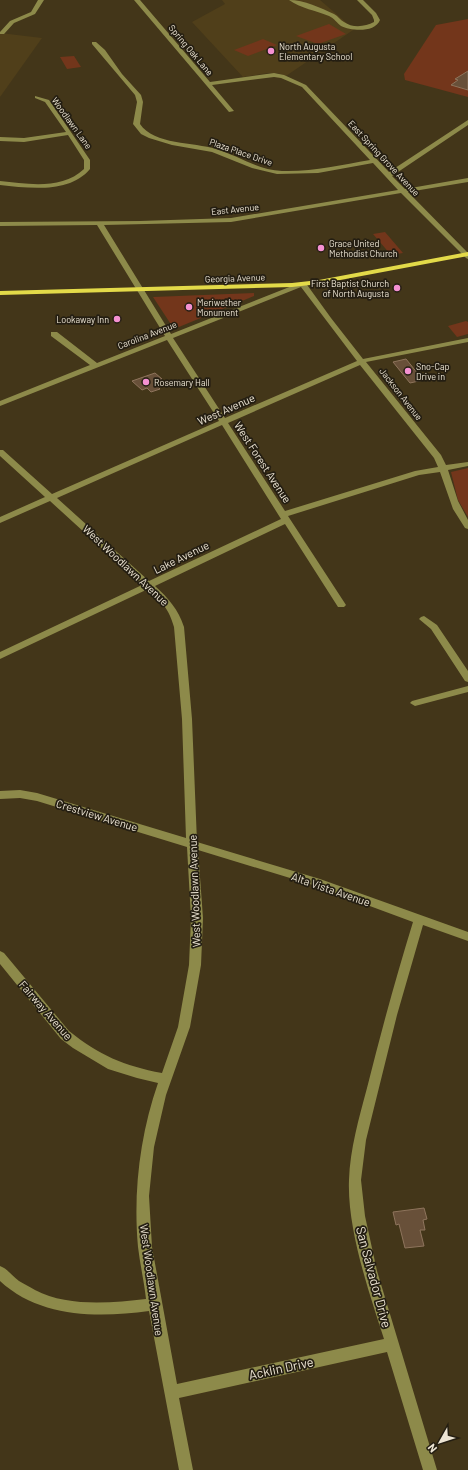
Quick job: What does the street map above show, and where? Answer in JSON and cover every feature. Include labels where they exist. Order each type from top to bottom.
[{"type":"main road","name":"Georgia Avenue","points":[[0,293],[260,287],[302,284],[467,255]]},
{"type":"street","points":[[2,33],[12,22],[33,13],[41,0]]},
{"type":"street","name":"Spring Oak Lane","points":[[138,0],[231,111]]},
{"type":"street","points":[[292,0],[334,16],[347,26],[359,28],[371,26],[377,20],[374,14],[360,0]]},
{"type":"street","name":"Plaza Place Drive","points":[[94,43],[102,50],[124,80],[136,91],[140,102],[140,109],[135,121],[136,125],[139,129],[154,137],[177,145],[211,149],[264,170],[282,173],[310,172],[374,161]]},
{"type":"street","name":"East Spring Grove Avenue","points":[[208,84],[271,75],[280,76],[304,86],[388,176],[467,255]]},
{"type":"street","name":"Woodlawn Lane","points":[[0,183],[24,185],[59,184],[75,178],[85,172],[88,166],[87,160],[70,133],[47,101],[37,97]]},
{"type":"street","points":[[388,176],[468,122]]},
{"type":"street","points":[[0,139],[24,140],[70,133]]},
{"type":"street","name":"East Avenue","points":[[0,224],[231,220],[468,180]]},
{"type":"street","name":"West Forest Avenue","points":[[99,223],[139,290],[341,605]]},
{"type":"street","name":"Carolina Avenue","points":[[0,404],[302,284]]},
{"type":"street","name":"Jackson Avenue","points":[[302,284],[328,320],[438,457],[444,468],[454,506],[468,526]]},
{"type":"street","points":[[54,334],[96,366]]},
{"type":"street","name":"West Avenue","points":[[0,520],[362,361],[468,340]]},
{"type":"street","name":"West Woodlawn Avenue","points":[[0,452],[172,608],[179,627],[187,719],[192,845],[197,918],[195,965],[184,1027],[160,1095],[148,1147],[143,1196],[145,1247],[170,1393],[186,1470]]},
{"type":"street","name":"Lake Avenue","points":[[0,656],[149,586],[284,518],[435,468],[468,464]]},
{"type":"street","points":[[424,619],[434,627],[468,679]]},
{"type":"street","points":[[415,703],[468,689]]},
{"type":"street","name":"Crestview Avenue","points":[[0,795],[20,794],[37,797],[192,845]]},
{"type":"street","name":"Alta Vista Avenue","points":[[192,845],[316,882],[468,937]]},
{"type":"street","name":"San Salvador Drive","points":[[419,920],[391,1014],[360,1140],[356,1161],[356,1200],[363,1243],[370,1271],[430,1470]]},
{"type":"street","name":"Fairway Avenue","points":[[0,956],[65,1035],[77,1045],[116,1068],[142,1075],[166,1079]]},
{"type":"street","points":[[0,1272],[13,1285],[24,1292],[54,1304],[96,1309],[128,1308],[154,1304]]},
{"type":"street","name":"Acklin Drive","points":[[170,1393],[392,1344]]},
{"type":"shaded area","name":"North Augusta Elementary School","points":[[222,0],[320,0],[349,25],[356,28],[286,76],[277,73],[268,73],[243,77],[192,22],[225,4]]},
{"type":"shaded area","points":[[468,19],[468,97],[405,80],[404,74],[436,25]]},
{"type":"shaded area","points":[[329,24],[346,34],[318,44],[296,36]]},
{"type":"shaded area","points":[[0,33],[42,38],[0,97]]},
{"type":"shaded area","points":[[263,39],[277,45],[248,56],[234,50]]},
{"type":"shaded area","points":[[74,56],[81,67],[67,69],[60,57]]},
{"type":"shaded area","points":[[385,232],[403,253],[391,255],[373,234]]},
{"type":"shaded area","points":[[254,293],[254,296],[174,329],[153,297]]},
{"type":"shaded area","points":[[466,321],[468,322],[468,334],[457,337],[448,326]]},
{"type":"shaded area","points":[[468,468],[468,517],[458,500],[451,472]]},
{"type":"building","points":[[468,71],[468,90],[451,85],[458,80],[455,79]]},
{"type":"building","name":"Sno-Cap Drive in","points":[[406,359],[423,380],[410,383],[393,362]]},
{"type":"building","name":"Rosemary Hall","points":[[155,373],[162,379],[158,380],[161,383],[156,385],[160,389],[151,392],[147,388],[142,390],[132,381]]},
{"type":"building","points":[[424,1208],[427,1219],[423,1220],[425,1230],[420,1230],[424,1246],[405,1248],[399,1224],[396,1225],[393,1212]]},
{"type":"place","name":"North Augusta Elementary School","points":[[271,51]]},
{"type":"place","name":"Grace United Methodist Church","points":[[321,248]]},
{"type":"place","name":"First Baptist Church of North Augusta","points":[[397,288]]},
{"type":"place","name":"Meriwether Monument","points":[[189,307]]},
{"type":"place","name":"Lookaway Inn","points":[[117,319]]},
{"type":"place","name":"Sno-Cap Drive in","points":[[408,371]]},
{"type":"place","name":"Rosemary Hall","points":[[146,382]]}]
